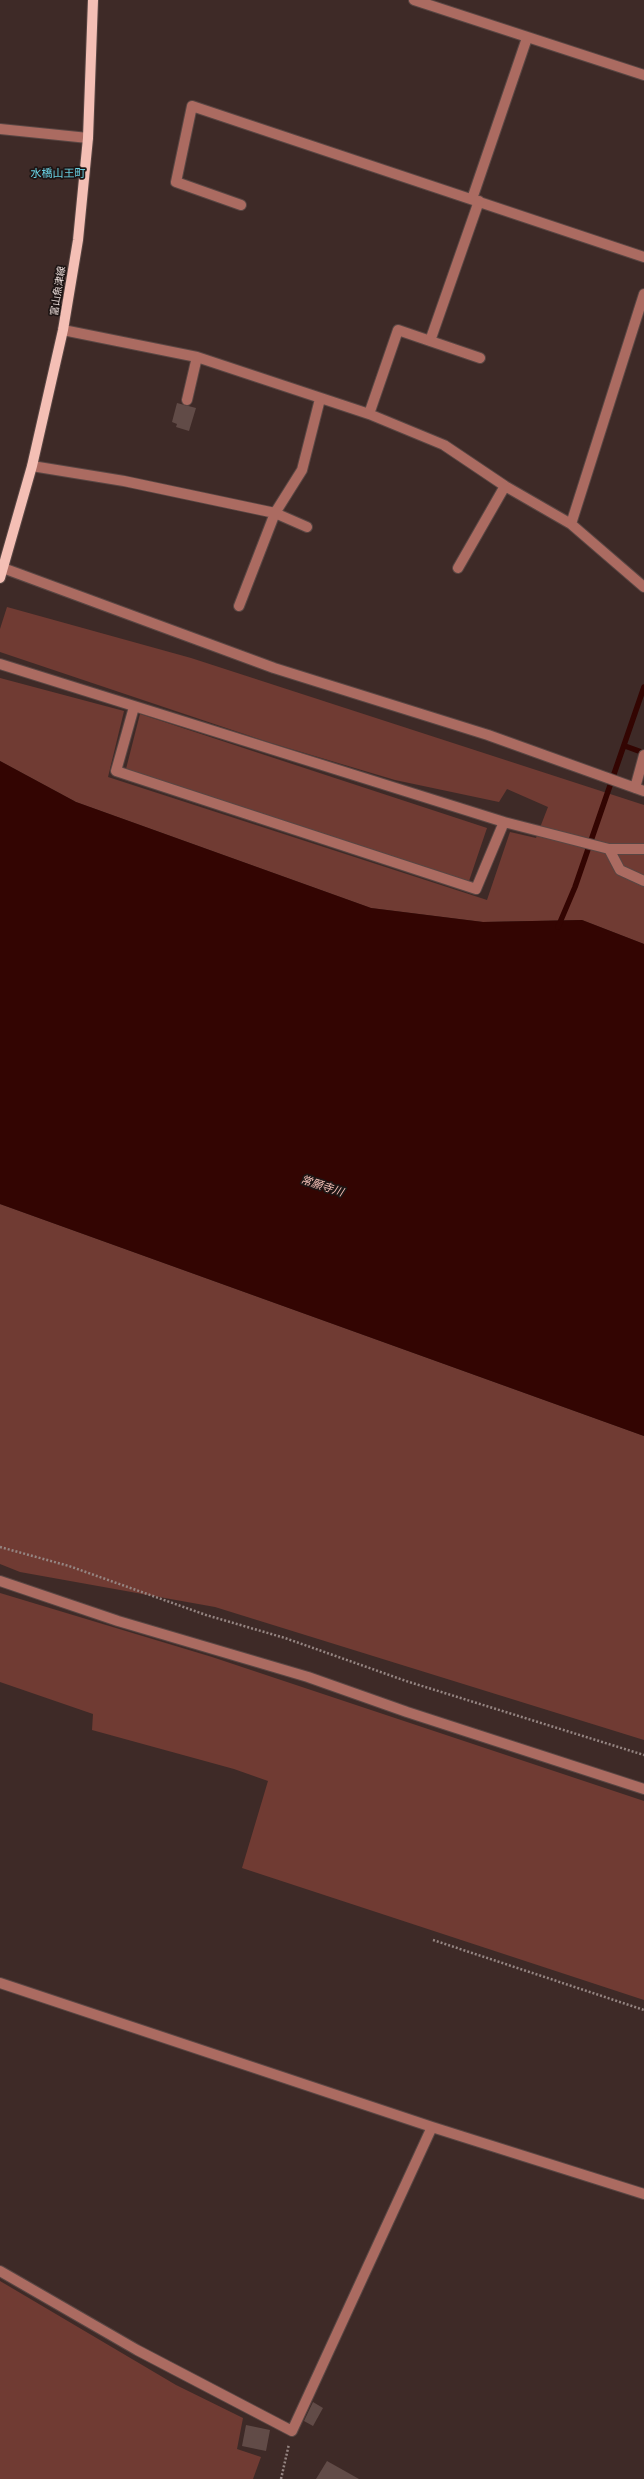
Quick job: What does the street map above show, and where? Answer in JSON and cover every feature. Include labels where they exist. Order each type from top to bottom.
[{"type":"main road","name":"富山魚津線","points":[[0,578],[1,567],[32,466],[64,330],[78,240],[88,138],[93,0]]},
{"type":"street","points":[[414,0],[644,75]]},
{"type":"street","points":[[430,341],[527,38]]},
{"type":"street","points":[[241,205],[176,182],[192,106],[644,257]]},
{"type":"street","points":[[0,129],[88,138]]},
{"type":"street","points":[[571,524],[644,294]]},
{"type":"street","points":[[64,330],[197,357],[369,414],[444,445],[505,486],[571,524],[644,587]]},
{"type":"street","points":[[369,414],[398,330],[480,358]]},
{"type":"street","points":[[187,400],[197,357]]},
{"type":"street","points":[[239,606],[275,513],[302,470],[320,399]]},
{"type":"street","points":[[32,466],[124,481],[275,513],[307,527]]},
{"type":"street","points":[[458,568],[505,486]]},
{"type":"street","points":[[1,567],[274,668],[488,735],[639,789],[644,755]]},
{"type":"street","points":[[0,664],[504,822],[609,849],[644,849]]},
{"type":"street","points":[[134,707],[116,771],[476,889],[504,822]]},
{"type":"street","points":[[609,849],[620,870],[644,881]]},
{"type":"street","points":[[0,1581],[118,1620],[308,1677],[407,1712],[644,1789]]},
{"type":"street","points":[[0,1983],[432,2127],[644,2194]]},
{"type":"street","points":[[0,2271],[138,2350],[292,2431],[432,2127]]},
{"type":"path","points":[[0,1547],[69,1566],[206,1615],[286,1638],[406,1681],[644,1756]]},
{"type":"path","points":[[433,1940],[644,2010]]},
{"type":"path","points":[[281,2479],[292,2431]]},
{"type":"shaded area","points":[[7,607],[191,658],[644,805],[644,944],[582,920],[483,922],[371,908],[76,802],[0,761],[0,678],[124,711],[108,777],[487,900],[510,832],[536,838],[548,807],[507,789],[499,802],[395,780],[268,742],[0,652],[0,629]]},
{"type":"shaded area","points":[[140,714],[487,828],[469,881],[126,769]]},
{"type":"shaded area","points":[[0,1204],[644,1436],[644,1740],[215,1607],[20,1572],[0,1564]]},
{"type":"shaded area","points":[[0,1593],[212,1657],[644,1801],[644,2000],[242,1868],[268,1781],[234,1769],[92,1730],[93,1714],[0,1682]]},
{"type":"shaded area","points":[[0,2281],[176,2385],[243,2418],[237,2449],[261,2457],[253,2479],[0,2479]]},
{"type":"water","name":"常願寺川","points":[[0,761],[76,802],[371,908],[483,922],[582,920],[644,944],[644,1436],[0,1204]]},
{"type":"building","points":[[177,403],[196,408],[189,431],[176,427],[177,424],[172,422]]},
{"type":"building","points":[[313,2402],[323,2408],[313,2426],[304,2421]]},
{"type":"building","points":[[246,2425],[270,2430],[266,2451],[242,2446]]},
{"type":"building","points":[[327,2461],[359,2479],[316,2479]]},
{"type":"waterway","points":[[558,927],[575,887],[644,687]]},
{"type":"waterway","points":[[625,746],[644,753]]},
{"type":"district","name":"水橋山王町","points":[[58,174]]}]
